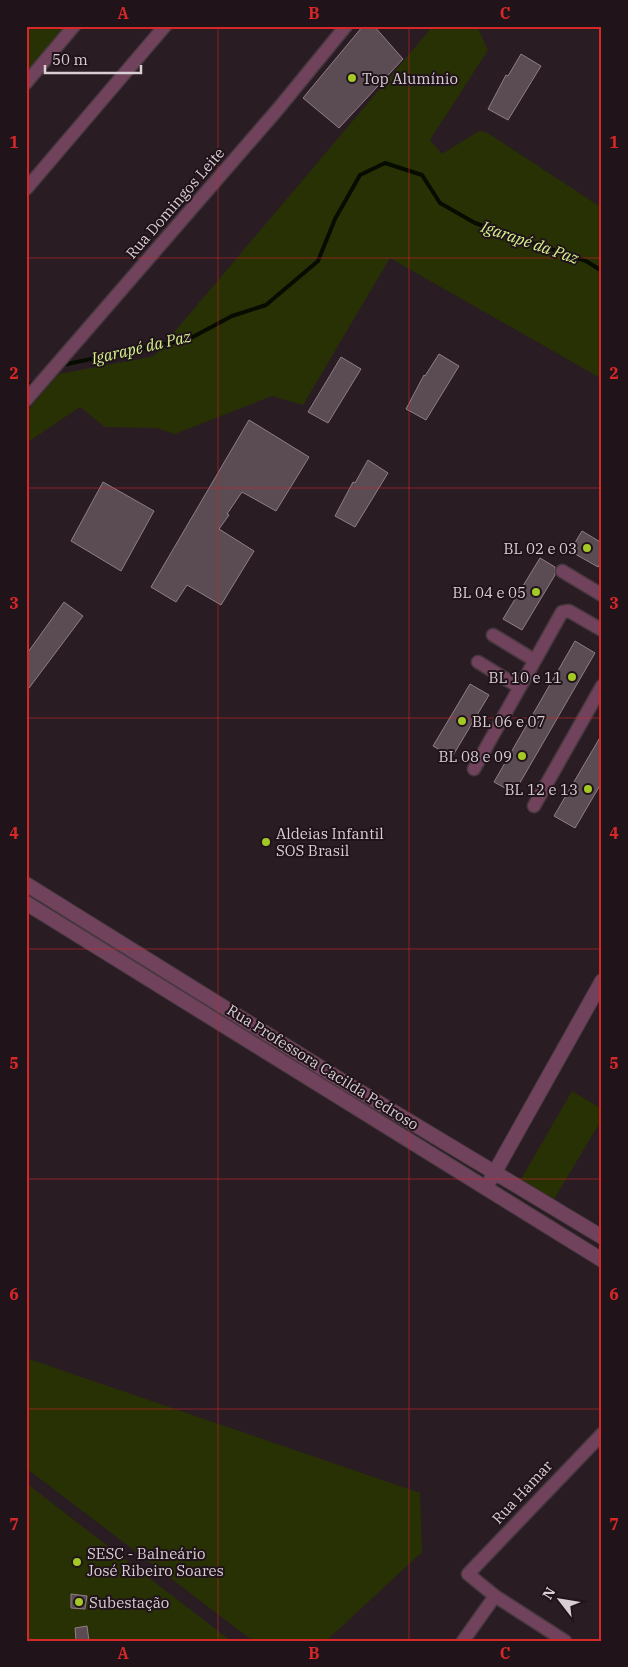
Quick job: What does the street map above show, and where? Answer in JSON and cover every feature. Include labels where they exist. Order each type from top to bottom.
[{"type":"street","points":[[26,83],[74,26]]},
{"type":"street","points":[[26,189],[165,26]]},
{"type":"street","name":"Rua Domingos Leite","points":[[30,396],[278,109],[346,26]]},
{"type":"street","points":[[562,571],[602,595]]},
{"type":"street","points":[[474,769],[534,660],[565,610],[602,630]]},
{"type":"street","points":[[492,635],[534,660]]},
{"type":"street","points":[[478,662],[519,687]]},
{"type":"street","points":[[534,806],[602,686]]},
{"type":"street","name":"Rua Professora Cacilda Pedroso","points":[[26,884],[336,1077],[602,1237]]},
{"type":"street","name":"Rua Professora Cacilda Pedroso","points":[[26,903],[602,1260]]},
{"type":"street","points":[[486,1188],[602,981]]},
{"type":"street","name":"Rua Hamar","points":[[495,1596],[468,1574],[602,1434]]},
{"type":"street","points":[[463,1641],[495,1596],[565,1641]]},
{"type":"green space","points":[[26,26],[71,26],[33,70],[26,64]]},
{"type":"green space","points":[[433,26],[477,26],[488,50],[430,140],[442,154],[479,131],[488,133],[602,208],[602,379],[390,258],[303,405],[272,396],[175,434],[157,428],[105,427],[80,407],[31,440],[26,437],[26,412],[59,374],[154,356]]},
{"type":"green space","points":[[572,1091],[602,1109],[602,1119],[553,1201],[520,1181]]},
{"type":"green space","points":[[26,1358],[420,1493],[422,1552],[326,1641],[253,1641],[26,1468]]},
{"type":"green space","name":"SESC - Balneário José Ribeiro Soares","points":[[26,1483],[231,1641],[26,1641]]},
{"type":"building","name":"Top Alumínio","points":[[363,26],[374,26],[403,59],[339,128],[303,98]]},
{"type":"building","points":[[521,54],[541,66],[508,120],[488,109],[506,75],[508,76]]},
{"type":"building","points":[[439,354],[459,366],[426,420],[406,409],[424,375]]},
{"type":"building","points":[[341,357],[361,369],[328,423],[308,412]]},
{"type":"building","points":[[249,420],[309,457],[276,511],[242,492],[227,514],[229,515],[219,529],[254,551],[221,605],[187,585],[176,602],[151,587]]},
{"type":"building","points":[[368,460],[388,473],[355,527],[335,516],[353,482],[355,483]]},
{"type":"building","points":[[103,482],[154,511],[121,571],[71,541]]},
{"type":"building","name":"BL 02 e 03","points":[[582,531],[602,543],[602,560],[598,567],[570,551]]},
{"type":"building","name":"BL 04 e 05","points":[[540,558],[555,567],[555,575],[522,630],[503,619]]},
{"type":"building","points":[[64,602],[83,616],[26,692],[26,655]]},
{"type":"building","points":[[575,641],[595,653],[514,793],[494,782]]},
{"type":"building","name":"BL 06 e 07","points":[[470,684],[489,695],[452,757],[433,746]]},
{"type":"building","name":"BL 12 e 13","points":[[602,734],[602,782],[575,828],[554,816]]},
{"type":"building","name":"Subestação","points":[[71,1594],[87,1596],[85,1609],[71,1608]]},
{"type":"building","points":[[87,1626],[89,1641],[76,1641],[75,1628]]},
{"type":"waterway","name":"Igarapé da Paz","points":[[62,365],[189,339],[232,316],[266,305],[318,261],[335,219],[360,175],[385,163],[422,175],[440,203],[475,223],[586,261],[602,271]]},
{"type":"waterway","name":"Igarapé da Paz","points":[[26,387],[35,382]]},
{"type":"place","name":"Top Alumínio","points":[[352,78]]},
{"type":"place","name":"BL 02 e 03","points":[[587,548]]},
{"type":"place","name":"BL 04 e 05","points":[[536,592]]},
{"type":"place","name":"BL 10 e 11","points":[[572,677]]},
{"type":"place","name":"BL 06 e 07","points":[[462,721]]},
{"type":"place","name":"BL 08 e 09","points":[[522,756]]},
{"type":"place","name":"BL 12 e 13","points":[[588,789]]},
{"type":"place","name":"Aldeias Infantil SOS Brasil","points":[[266,842]]},
{"type":"place","name":"SESC - Balneário José Ribeiro Soares","points":[[77,1562]]},
{"type":"place","name":"Subestação","points":[[79,1602]]}]
